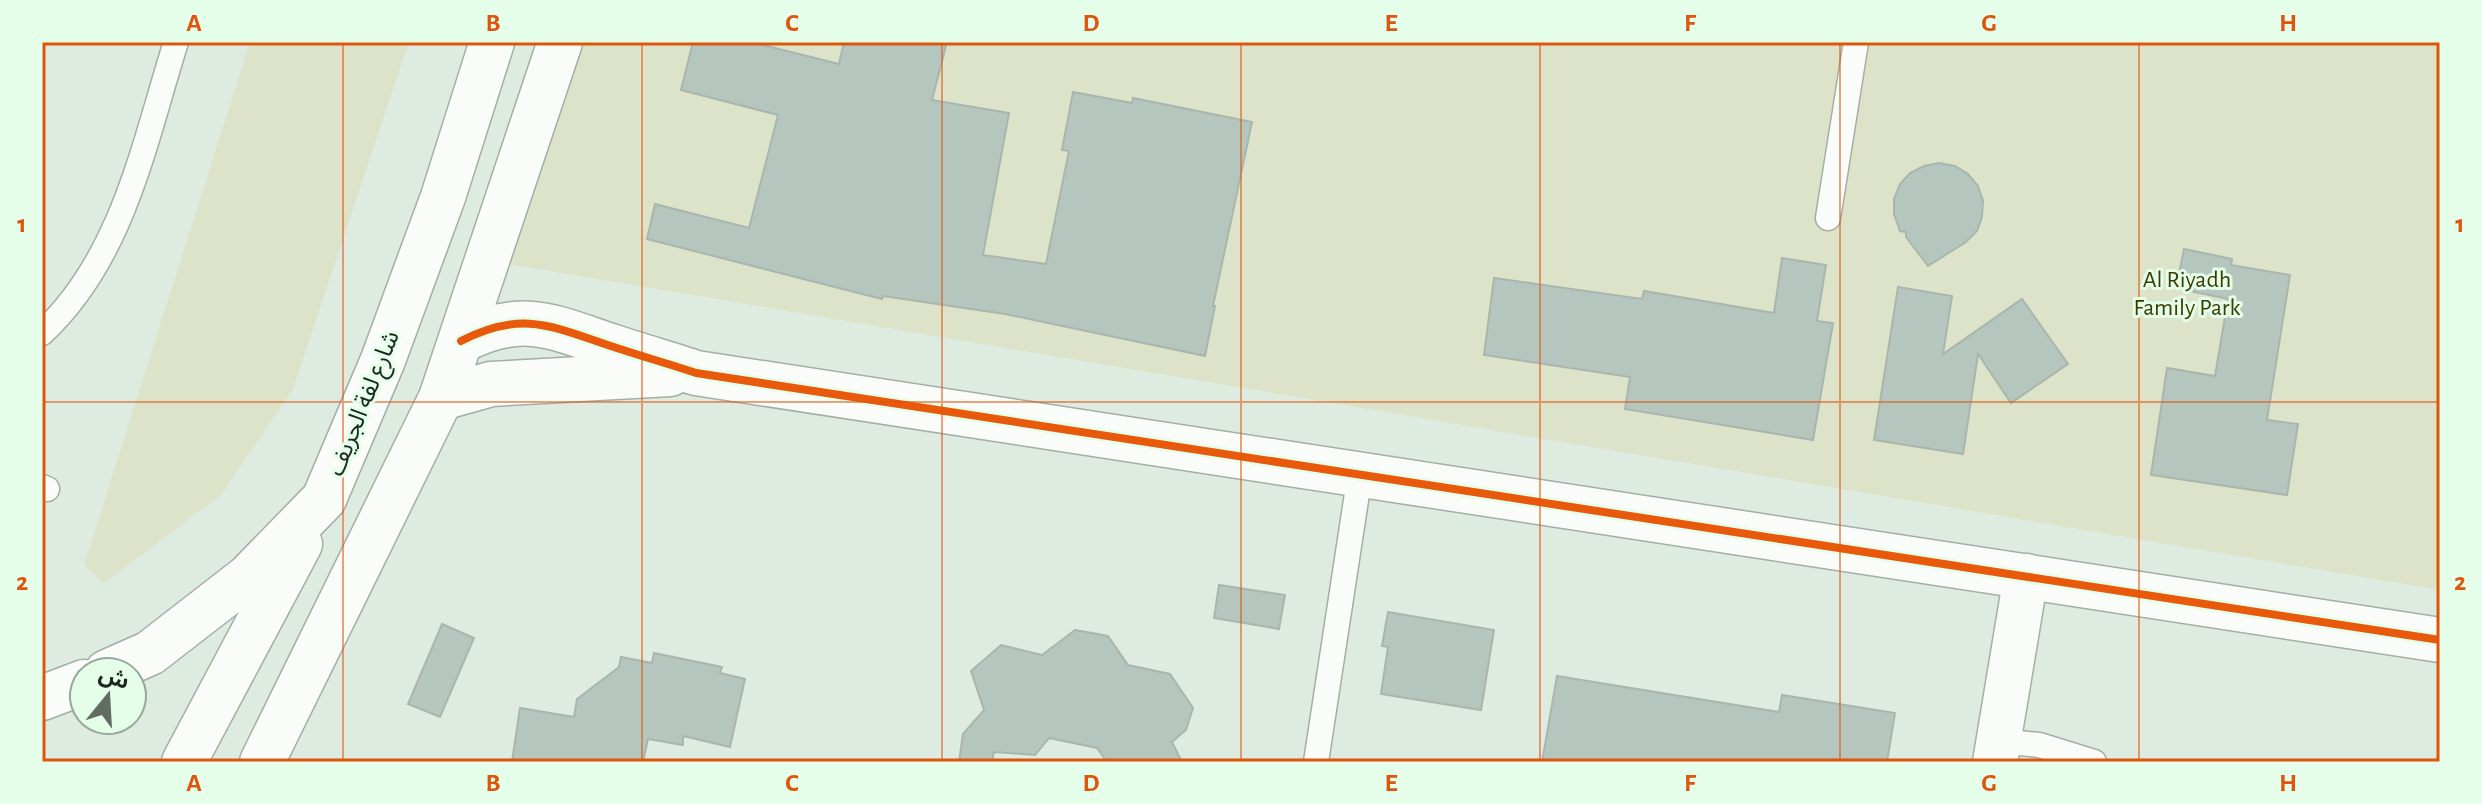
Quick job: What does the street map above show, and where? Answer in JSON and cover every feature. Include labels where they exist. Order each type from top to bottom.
[{"type":"street","name":"شارع لفة الجريف","points":[[143,656],[248,577],[324,499],[383,360],[443,197],[492,42]]},
{"type":"street","points":[[262,762],[441,398],[560,42]]},
{"type":"street","points":[[461,341],[481,331],[521,322],[553,325],[696,373],[2440,640]]},
{"type":"street","points":[[441,398],[491,384],[696,373]]},
{"type":"street","points":[[184,762],[324,499]]},
{"type":"street","points":[[1996,751],[2026,576]]},
{"type":"street","points":[[42,698],[68,688]]},
{"type":"lane","points":[[42,333],[81,289],[111,241],[176,42]]},
{"type":"lane","points":[[1828,218],[1856,42]]},
{"type":"lane","points":[[1316,762],[1360,474]]},
{"type":"lane","points":[[1996,751],[2039,745],[2094,762]]},
{"type":"green space","points":[[250,42],[409,42],[293,389],[221,495],[104,583],[84,565]]},
{"type":"green space","name":"Al Riyadh Family Park","points":[[577,42],[2440,42],[2440,590],[479,259]]},
{"type":"building","points":[[693,42],[751,42],[839,64],[844,42],[947,42],[932,100],[1009,113],[983,255],[1046,264],[1069,151],[1062,150],[1073,92],[1132,103],[1133,98],[1252,122],[1205,356],[1005,314],[883,296],[882,299],[647,239],[655,204],[749,228],[778,115],[681,90]]},
{"type":"building","points":[[1939,163],[1955,166],[1968,174],[1978,186],[1983,201],[1982,217],[1977,231],[1966,242],[1928,266],[1906,237],[1906,232],[1900,231],[1894,214],[1894,199],[1900,184],[1910,173]]},
{"type":"building","points":[[2184,249],[2232,259],[2231,265],[2290,275],[2267,420],[2298,424],[2287,495],[2151,475],[2167,368],[2215,376],[2228,299],[2176,288]]},
{"type":"building","points":[[1782,258],[1826,265],[1817,321],[1833,323],[1813,440],[1625,409],[1630,377],[1484,355],[1494,278],[1642,299],[1644,291],[1774,313]]},
{"type":"building","points":[[1898,287],[1952,296],[1943,354],[2022,299],[2068,364],[2011,403],[1978,354],[1963,454],[1874,440]]},
{"type":"building","points":[[1219,585],[1285,595],[1279,629],[1214,618]]},
{"type":"building","points":[[1388,612],[1494,630],[1481,710],[1381,694],[1388,647],[1382,646]]},
{"type":"building","points":[[442,624],[474,638],[440,717],[408,704]]},
{"type":"building","points":[[1075,630],[1108,636],[1128,665],[1170,674],[1193,708],[1186,730],[1172,742],[1182,762],[1107,762],[1097,748],[1049,738],[1035,755],[994,752],[992,762],[959,762],[963,734],[984,710],[971,671],[1001,645],[1042,655]]},
{"type":"building","points":[[654,653],[722,667],[720,673],[745,679],[730,747],[683,736],[683,745],[648,739],[643,762],[512,762],[520,708],[574,717],[577,699],[619,667],[621,657],[652,663]]},
{"type":"building","points":[[1557,676],[1779,712],[1782,695],[1895,713],[1887,762],[1542,762]]},
{"type":"cycle path","points":[[461,341],[502,326],[538,324],[696,373],[2440,640]]}]
